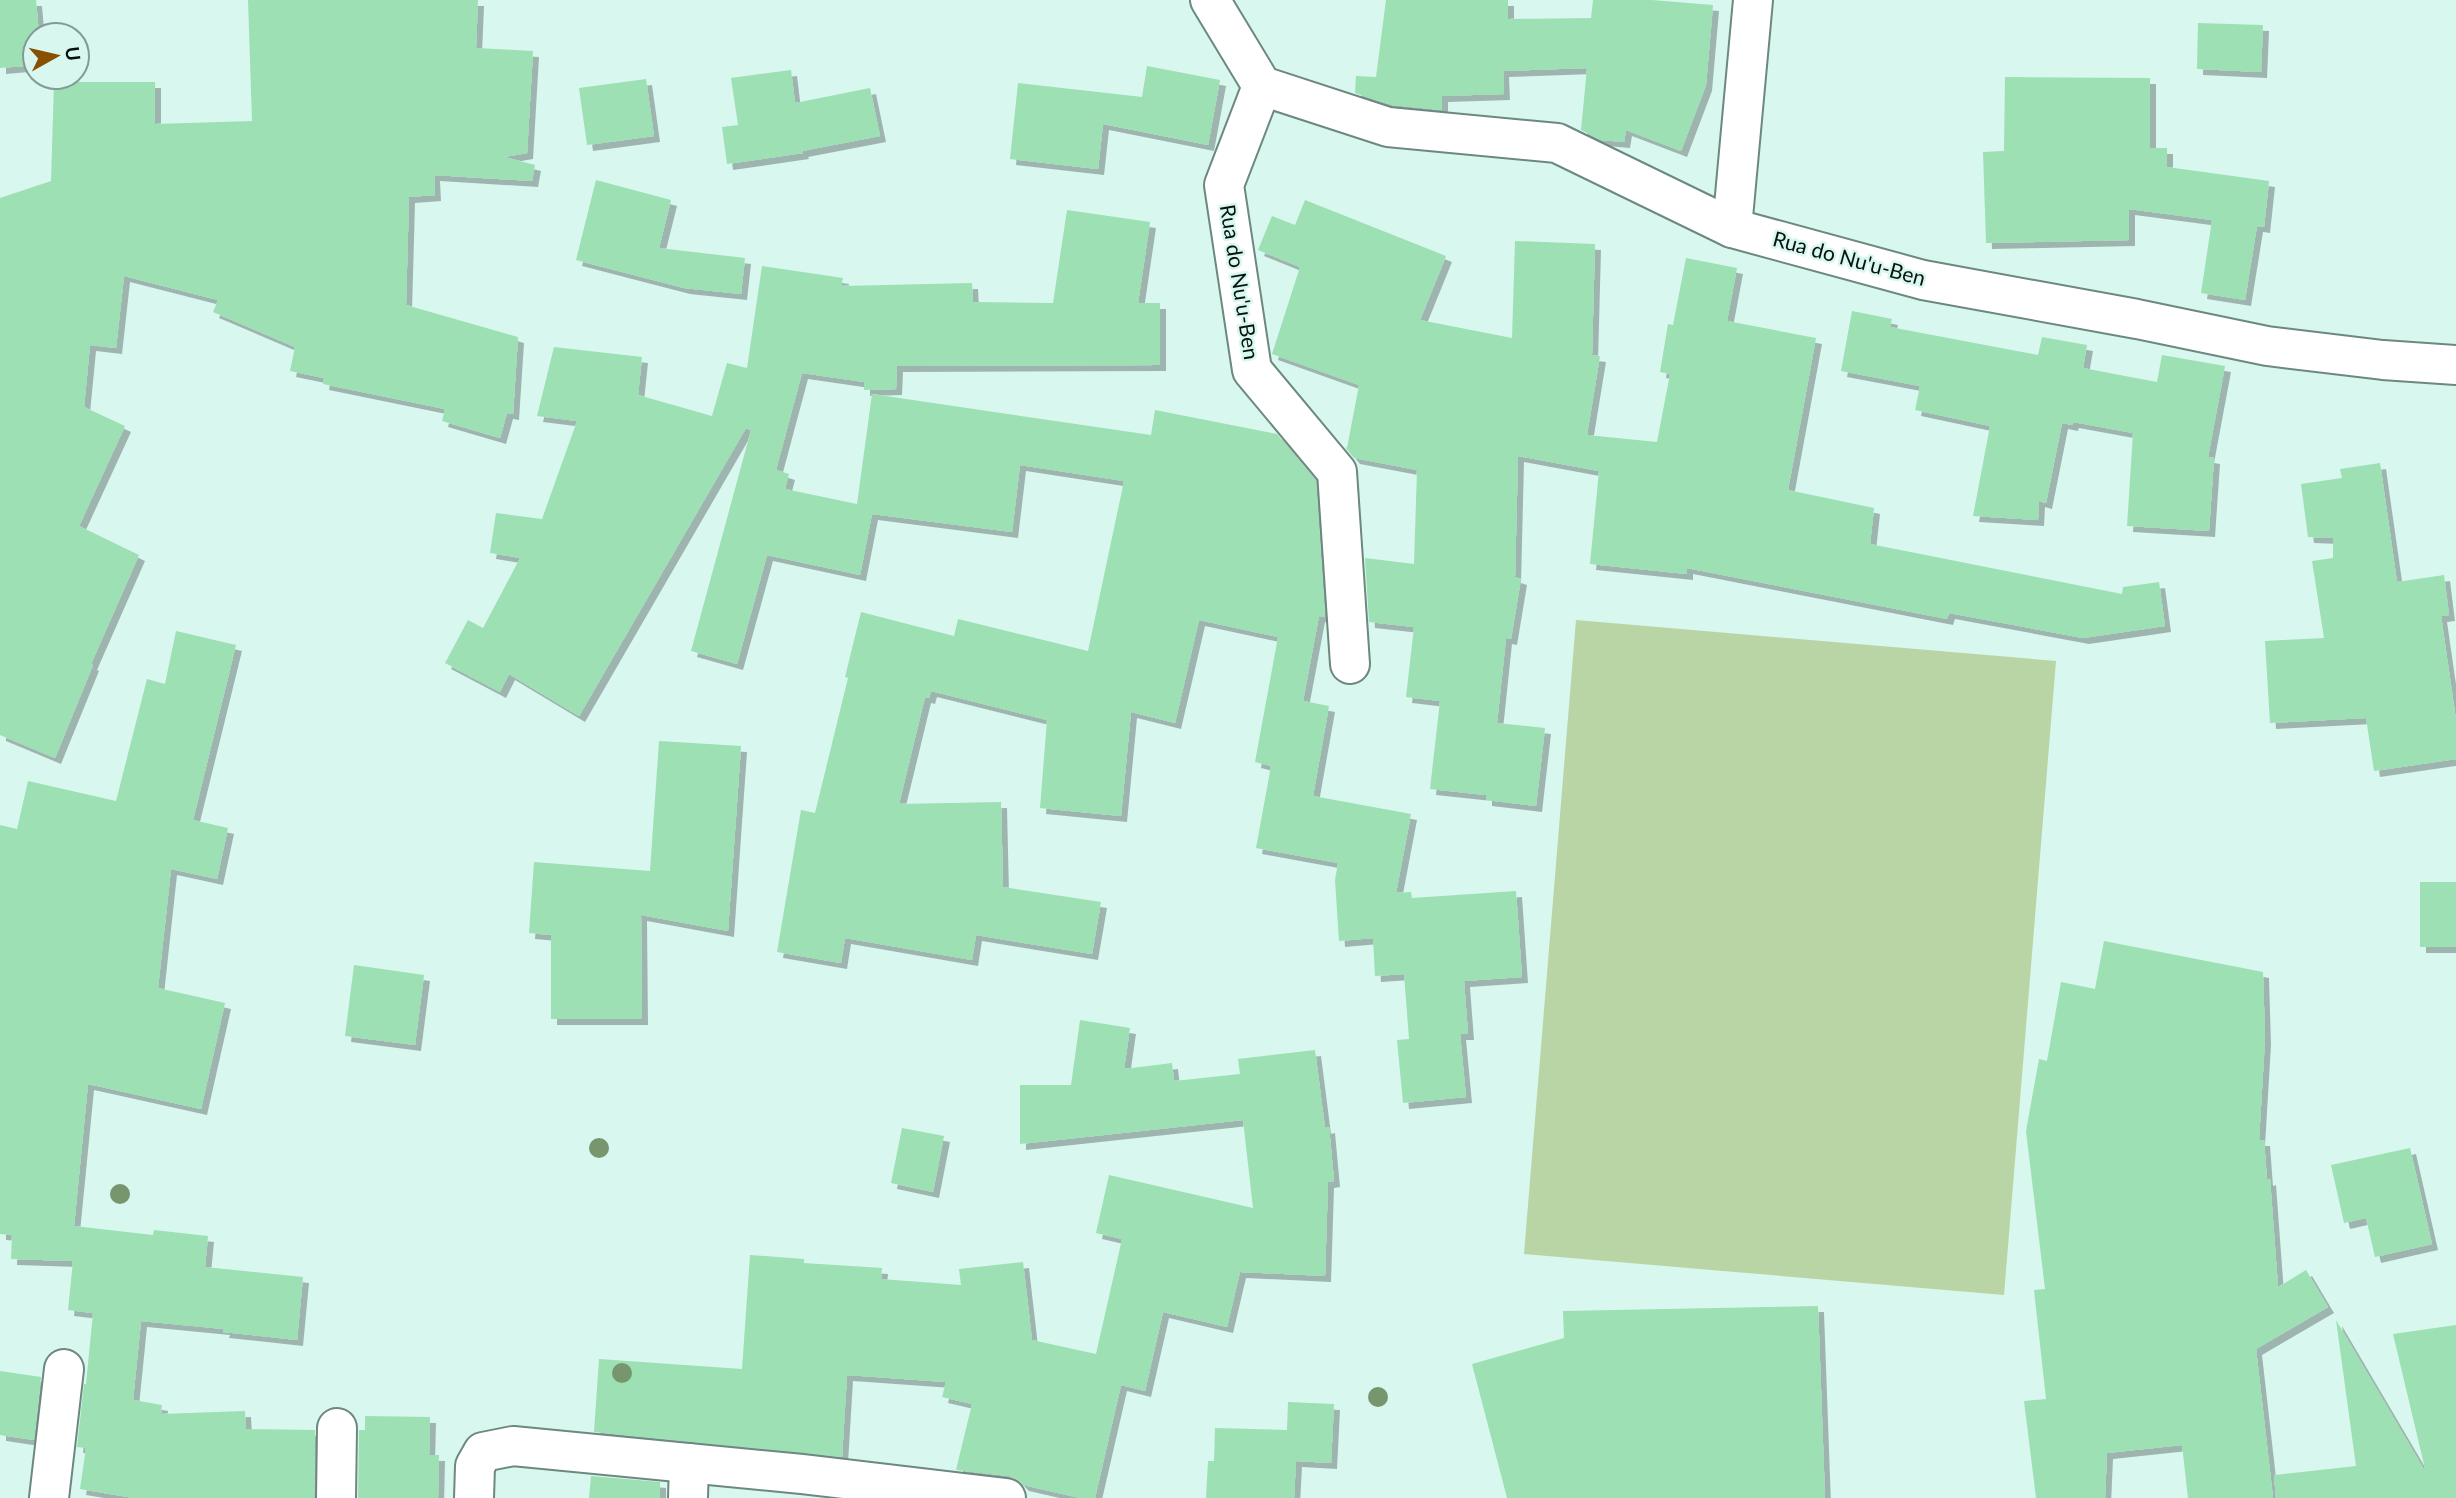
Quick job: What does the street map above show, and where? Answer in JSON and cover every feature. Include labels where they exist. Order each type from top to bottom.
[{"type":"street","points":[[1210,0],[1262,86]]},
{"type":"street","points":[[1732,228],[1753,0]]},
{"type":"street","name":"Rua do Nu'u-Ben","points":[[1350,664],[1337,472],[1252,369],[1224,185],[1262,86],[1388,127],[1557,143],[1732,228],[1923,279],[2267,346],[2383,360],[2456,365]]},
{"type":"street","points":[[49,1498],[64,1369]]},
{"type":"street","points":[[336,1498],[337,1428]]},
{"type":"street","points":[[474,1498],[475,1466],[483,1451],[513,1446],[688,1480],[1006,1498]]},
{"type":"green space","points":[[1576,620],[2056,661],[2004,1295],[1524,1254]]},
{"type":"building","points":[[0,0],[36,0],[38,21],[21,21],[21,66],[0,68]]},
{"type":"building","points":[[248,0],[478,0],[476,48],[533,51],[527,153],[504,157],[535,165],[532,181],[434,175],[435,195],[409,197],[406,305],[518,337],[513,414],[507,413],[500,438],[442,421],[445,409],[323,384],[324,378],[290,371],[295,347],[213,312],[218,300],[124,276],[116,348],[90,345],[84,407],[125,426],[79,526],[139,555],[91,664],[93,665],[55,758],[0,735],[0,198],[51,181],[54,91],[91,91],[91,82],[155,82],[155,124],[252,121]]},
{"type":"building","points":[[1386,0],[1508,0],[1508,19],[1591,18],[1593,0],[1652,0],[1713,5],[1706,85],[1681,151],[1626,130],[1624,142],[1601,140],[1581,130],[1587,68],[1503,71],[1504,94],[1442,96],[1442,110],[1392,105],[1355,93],[1356,76],[1376,77]]},
{"type":"building","points":[[2198,23],[2263,25],[2261,72],[2197,69]]},
{"type":"building","points":[[1147,66],[1220,80],[1208,145],[1103,124],[1098,169],[1010,159],[1018,83],[1142,97]]},
{"type":"building","points":[[791,70],[795,103],[870,88],[880,136],[802,151],[803,153],[727,164],[722,127],[738,125],[731,78]]},
{"type":"building","points":[[2005,77],[2150,78],[2150,148],[2167,148],[2167,167],[2269,181],[2264,227],[2257,226],[2245,300],[2201,293],[2212,220],[2129,209],[2129,240],[1986,243],[1983,152],[2004,151]]},
{"type":"building","points":[[646,79],[654,136],[587,145],[579,88]]},
{"type":"building","points":[[596,180],[671,200],[659,248],[745,258],[741,294],[684,288],[576,260]]},
{"type":"building","points":[[1305,200],[1446,256],[1420,320],[1512,338],[1515,241],[1595,244],[1592,355],[1600,356],[1587,435],[1657,442],[1670,374],[1660,372],[1668,324],[1673,325],[1686,258],[1737,268],[1727,321],[1816,338],[1788,490],[1874,508],[1870,544],[2122,594],[2123,587],[2159,582],[2165,626],[2083,638],[1949,613],[1947,619],[1687,568],[1687,574],[1590,564],[1599,471],[1518,456],[1515,577],[1521,579],[1511,639],[1506,638],[1497,723],[1545,728],[1536,806],[1486,800],[1486,795],[1430,789],[1440,701],[1406,697],[1414,627],[1369,622],[1365,558],[1414,564],[1417,470],[1354,458],[1345,447],[1347,448],[1359,385],[1272,354],[1300,267],[1258,250],[1272,216],[1295,225]]},
{"type":"building","points":[[1067,210],[1150,222],[1138,303],[1160,303],[1160,365],[897,366],[896,389],[864,390],[864,382],[802,373],[776,470],[789,474],[785,489],[857,504],[872,394],[1151,435],[1155,410],[1277,434],[1316,481],[1325,617],[1319,616],[1303,701],[1329,706],[1313,796],[1411,814],[1396,893],[1411,892],[1412,898],[1516,891],[1522,977],[1464,981],[1468,1034],[1460,1034],[1466,1097],[1403,1103],[1397,1040],[1409,1039],[1404,974],[1375,976],[1373,938],[1339,941],[1335,880],[1338,863],[1256,848],[1271,766],[1255,762],[1278,637],[1199,620],[1175,723],[1131,712],[1121,816],[1040,808],[1047,720],[931,691],[929,698],[925,697],[899,804],[1001,802],[1003,887],[1101,902],[1092,954],[976,935],[972,960],[845,938],[841,963],[777,952],[801,810],[815,813],[861,612],[954,636],[958,619],[1088,651],[1124,481],[1020,465],[1012,532],[872,514],[860,575],[767,555],[737,664],[691,651],[751,430],[746,428],[579,716],[509,674],[500,692],[445,663],[468,620],[483,628],[520,558],[490,553],[496,513],[542,519],[577,421],[537,416],[554,347],[642,357],[638,395],[712,416],[727,363],[747,368],[762,266],[843,278],[841,286],[972,283],[973,302],[1053,303]]},
{"type":"building","points":[[1852,311],[1892,319],[1890,327],[2038,355],[2042,337],[2087,345],[2083,368],[2157,382],[2162,355],[2225,366],[2208,457],[2214,458],[2209,531],[2127,526],[2133,433],[2073,422],[2072,425],[2062,423],[2046,503],[2039,501],[2038,520],[1973,516],[1990,426],[1915,410],[1920,386],[1841,371]]},
{"type":"building","points":[[2380,463],[2397,582],[2444,575],[2449,615],[2441,616],[2456,720],[2456,759],[2374,771],[2366,718],[2270,723],[2265,641],[2324,638],[2312,561],[2333,558],[2333,538],[2308,537],[2301,484],[2342,478],[2340,469]]},
{"type":"building","points":[[176,631],[236,645],[193,820],[228,828],[217,879],[171,869],[158,988],[225,1003],[201,1109],[88,1084],[74,1226],[153,1235],[154,1230],[208,1236],[205,1267],[303,1277],[297,1340],[141,1321],[133,1400],[162,1405],[161,1414],[245,1411],[246,1429],[315,1430],[314,1498],[134,1498],[80,1489],[86,1448],[77,1447],[93,1313],[68,1310],[73,1261],[11,1259],[12,1235],[0,1234],[0,825],[17,829],[28,781],[116,801],[147,679],[165,684]]},
{"type":"building","points":[[659,741],[741,746],[728,931],[641,915],[642,1019],[551,1019],[551,935],[529,933],[534,862],[650,871]]},
{"type":"building","points":[[2420,882],[2456,882],[2456,947],[2420,947]]},
{"type":"building","points":[[2104,941],[2263,972],[2265,1039],[2259,1140],[2264,1140],[2267,1180],[2270,1179],[2278,1287],[2306,1270],[2328,1307],[2256,1349],[2273,1498],[2188,1498],[2182,1445],[2107,1453],[2105,1498],[2036,1498],[2024,1401],[2046,1399],[2034,1290],[2045,1289],[2026,1131],[2039,1059],[2047,1061],[2061,982],[2095,989]]},
{"type":"building","points":[[354,965],[424,975],[415,1045],[345,1036]]},
{"type":"building","points":[[1080,1020],[1130,1028],[1124,1069],[1172,1063],[1174,1081],[1240,1074],[1238,1059],[1315,1050],[1325,1128],[1329,1127],[1334,1181],[1328,1182],[1325,1276],[1240,1272],[1227,1327],[1163,1312],[1145,1391],[1121,1385],[1095,1498],[1080,1498],[1023,1485],[1009,1476],[956,1470],[972,1404],[942,1397],[946,1382],[847,1375],[842,1457],[594,1432],[599,1359],[742,1369],[750,1255],[804,1259],[804,1263],[882,1268],[881,1279],[961,1285],[959,1269],[1023,1262],[1032,1340],[1096,1354],[1122,1239],[1096,1233],[1109,1175],[1253,1208],[1243,1120],[1020,1144],[1020,1085],[1071,1085]]},
{"type":"building","points":[[902,1128],[944,1136],[933,1192],[891,1183]]},
{"type":"building","points":[[2410,1148],[2432,1244],[2375,1257],[2366,1218],[2344,1223],[2331,1165]]},
{"type":"building","points":[[1818,1306],[1825,1498],[1507,1498],[1472,1364],[1564,1338],[1563,1311]]},
{"type":"building","points":[[2336,1320],[2426,1473],[2393,1334],[2456,1325],[2456,1498],[2276,1498],[2274,1475],[2356,1466]]},
{"type":"building","points":[[0,1371],[41,1377],[34,1440],[0,1435]]},
{"type":"building","points":[[1288,1402],[1334,1404],[1331,1463],[1296,1461],[1294,1498],[1206,1498],[1208,1461],[1214,1461],[1215,1428],[1287,1430]]},
{"type":"building","points":[[365,1416],[430,1417],[429,1455],[439,1455],[438,1498],[358,1498],[359,1430],[365,1430]]},
{"type":"building","points":[[591,1476],[660,1482],[660,1498],[589,1498]]}]
